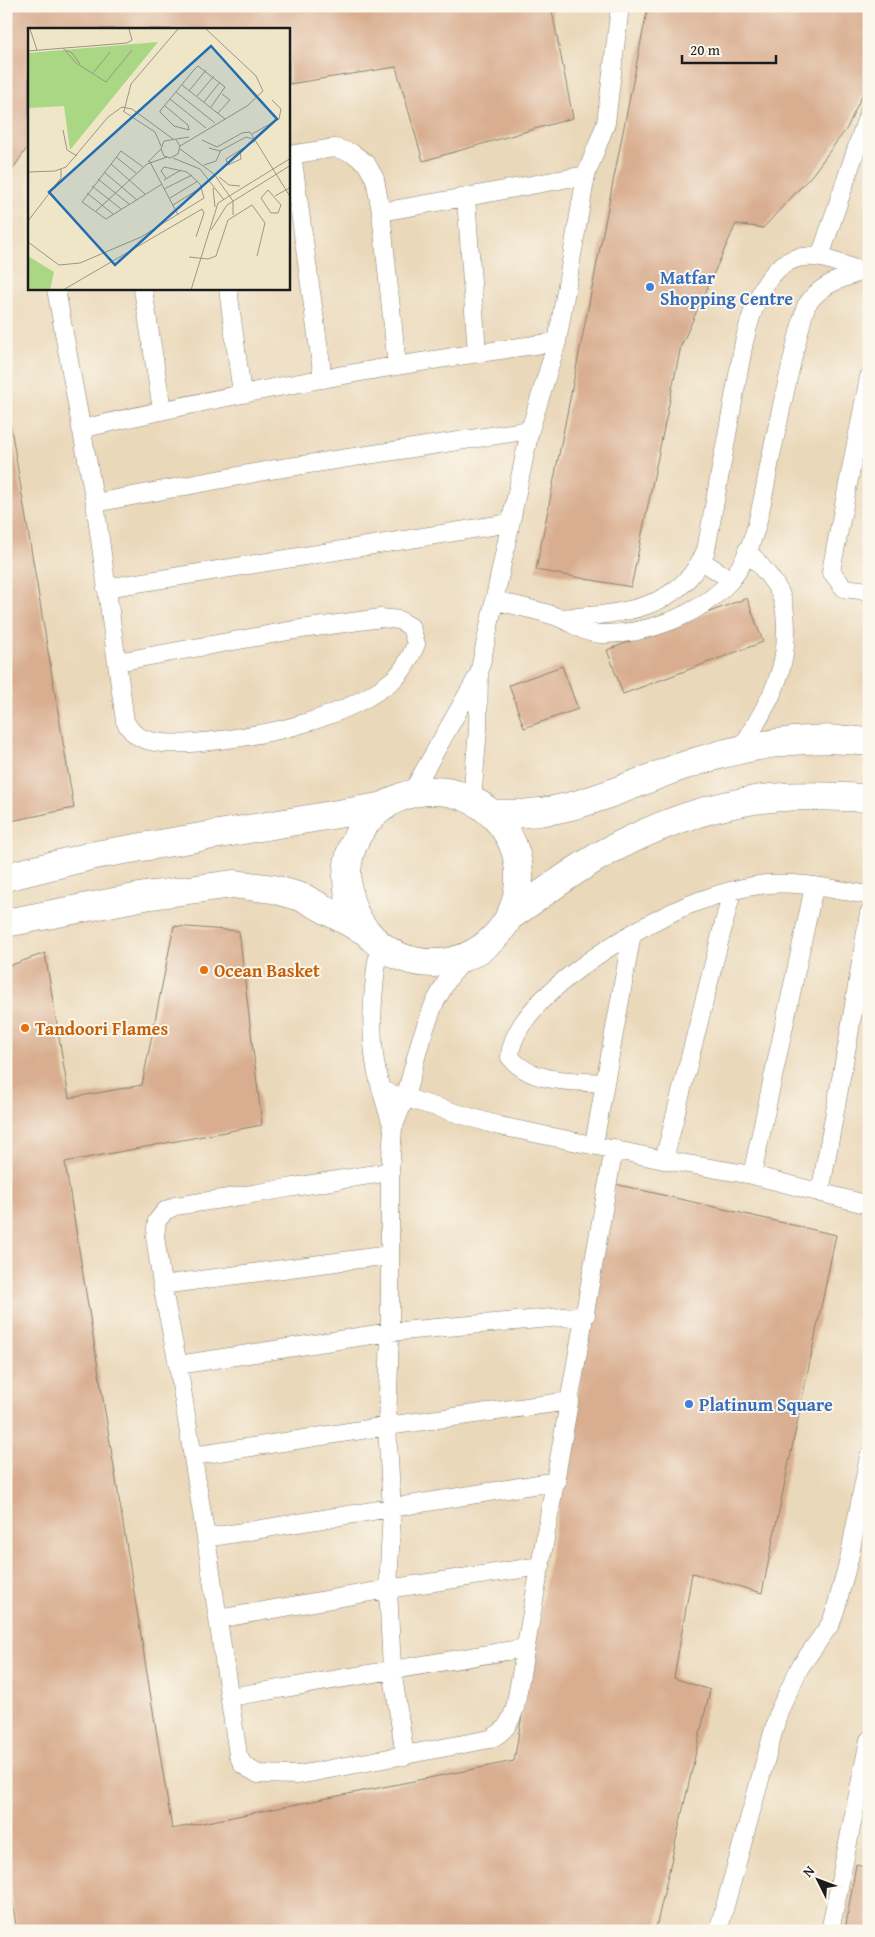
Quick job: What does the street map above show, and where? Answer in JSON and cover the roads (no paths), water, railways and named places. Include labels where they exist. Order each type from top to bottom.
[{"type":"street","points":[[6,877],[95,856],[385,806],[411,794],[442,791],[481,806],[537,814],[567,808],[706,758],[741,749],[780,742],[866,740]]},
{"type":"street","points":[[509,917],[573,873],[614,848],[703,812],[744,801],[788,797],[869,798]]},
{"type":"street","points":[[372,939],[352,906],[346,878],[351,850],[364,825],[385,806]]},
{"type":"street","points":[[6,923],[145,896],[233,884],[272,889],[304,898],[412,961],[441,963],[468,955],[492,940],[509,917],[518,890],[518,861],[508,834],[481,806]]},
{"type":"lane","points":[[481,806],[478,729],[479,674],[530,430],[556,342],[586,175],[606,123],[620,6]]},
{"type":"lane","points":[[820,257],[869,111]]},
{"type":"lane","points":[[323,379],[291,154],[335,148],[352,153],[366,163],[375,179],[381,212],[397,366]]},
{"type":"lane","points":[[381,212],[586,175]]},
{"type":"lane","points":[[466,197],[477,353]]},
{"type":"lane","points":[[560,618],[613,614],[644,607],[673,594],[702,561],[706,550],[744,342],[751,312],[762,289],[782,264],[798,257],[820,257],[866,272]]},
{"type":"lane","points":[[494,600],[560,618],[582,631],[601,634],[649,628],[684,615],[707,603],[731,580],[757,526],[806,306],[813,294],[824,285],[866,272]]},
{"type":"lane","points":[[56,290],[95,503],[125,721],[129,730],[149,741],[178,742],[273,731],[306,723],[371,694],[395,678],[416,644],[411,627],[399,620],[381,618],[294,630],[117,662]]},
{"type":"lane","points":[[143,290],[162,410]]},
{"type":"lane","points":[[228,290],[242,394]]},
{"type":"lane","points":[[81,429],[162,410],[323,379],[477,353],[556,342]]},
{"type":"lane","points":[[869,377],[863,436],[831,571],[844,588],[869,591]]},
{"type":"lane","points":[[95,503],[270,470],[530,430]]},
{"type":"lane","points":[[106,588],[510,523]]},
{"type":"lane","points":[[741,749],[778,681],[786,654],[786,614],[780,593],[747,550]]},
{"type":"lane","points":[[702,561],[731,580]]},
{"type":"lane","points":[[411,794],[479,674]]},
{"type":"lane","points":[[605,1083],[552,1079],[535,1075],[515,1063],[510,1057],[510,1047],[521,1023],[542,1000],[582,965],[632,934],[686,906],[732,891],[767,884],[814,887],[869,895]]},
{"type":"lane","points":[[752,1174],[814,887]]},
{"type":"lane","points":[[664,1160],[732,891]]},
{"type":"lane","points":[[820,1193],[869,913]]},
{"type":"lane","points":[[594,1144],[632,934]]},
{"type":"lane","points":[[372,939],[376,1067],[393,1128]]},
{"type":"lane","points":[[405,1756],[392,1669],[388,1589],[392,1509],[386,1426],[390,1332],[390,1172],[393,1128],[405,1098],[421,1039],[434,1004],[448,979],[468,955]]},
{"type":"lane","points":[[382,1091],[500,1126],[614,1148],[664,1160],[752,1174],[869,1205]]},
{"type":"lane","points":[[390,1172],[327,1181],[263,1194],[175,1206],[165,1211],[157,1221],[155,1236],[162,1285],[193,1456],[238,1755],[242,1765],[258,1774],[298,1775],[405,1756],[490,1739],[505,1729],[515,1708],[557,1481],[614,1148]]},
{"type":"lane","points":[[162,1285],[389,1255]]},
{"type":"lane","points":[[178,1365],[390,1332],[586,1315]]},
{"type":"lane","points":[[193,1456],[386,1426],[570,1401]]},
{"type":"lane","points":[[718,1931],[779,1711],[800,1666],[831,1623],[836,1608],[849,1560],[869,1456]]},
{"type":"lane","points":[[206,1538],[557,1481]]},
{"type":"lane","points":[[218,1619],[388,1589],[541,1566]]},
{"type":"lane","points":[[230,1697],[525,1648]]},
{"type":"lane","points":[[830,1931],[869,1740]]},
{"type":"place","name":"Matfar Shopping Centre","points":[[650,287]]},
{"type":"place","name":"Ocean Basket","points":[[204,970]]},
{"type":"place","name":"Tandoori Flames","points":[[25,1028]]},
{"type":"place","name":"Platinum Square","points":[[689,1404]]}]
